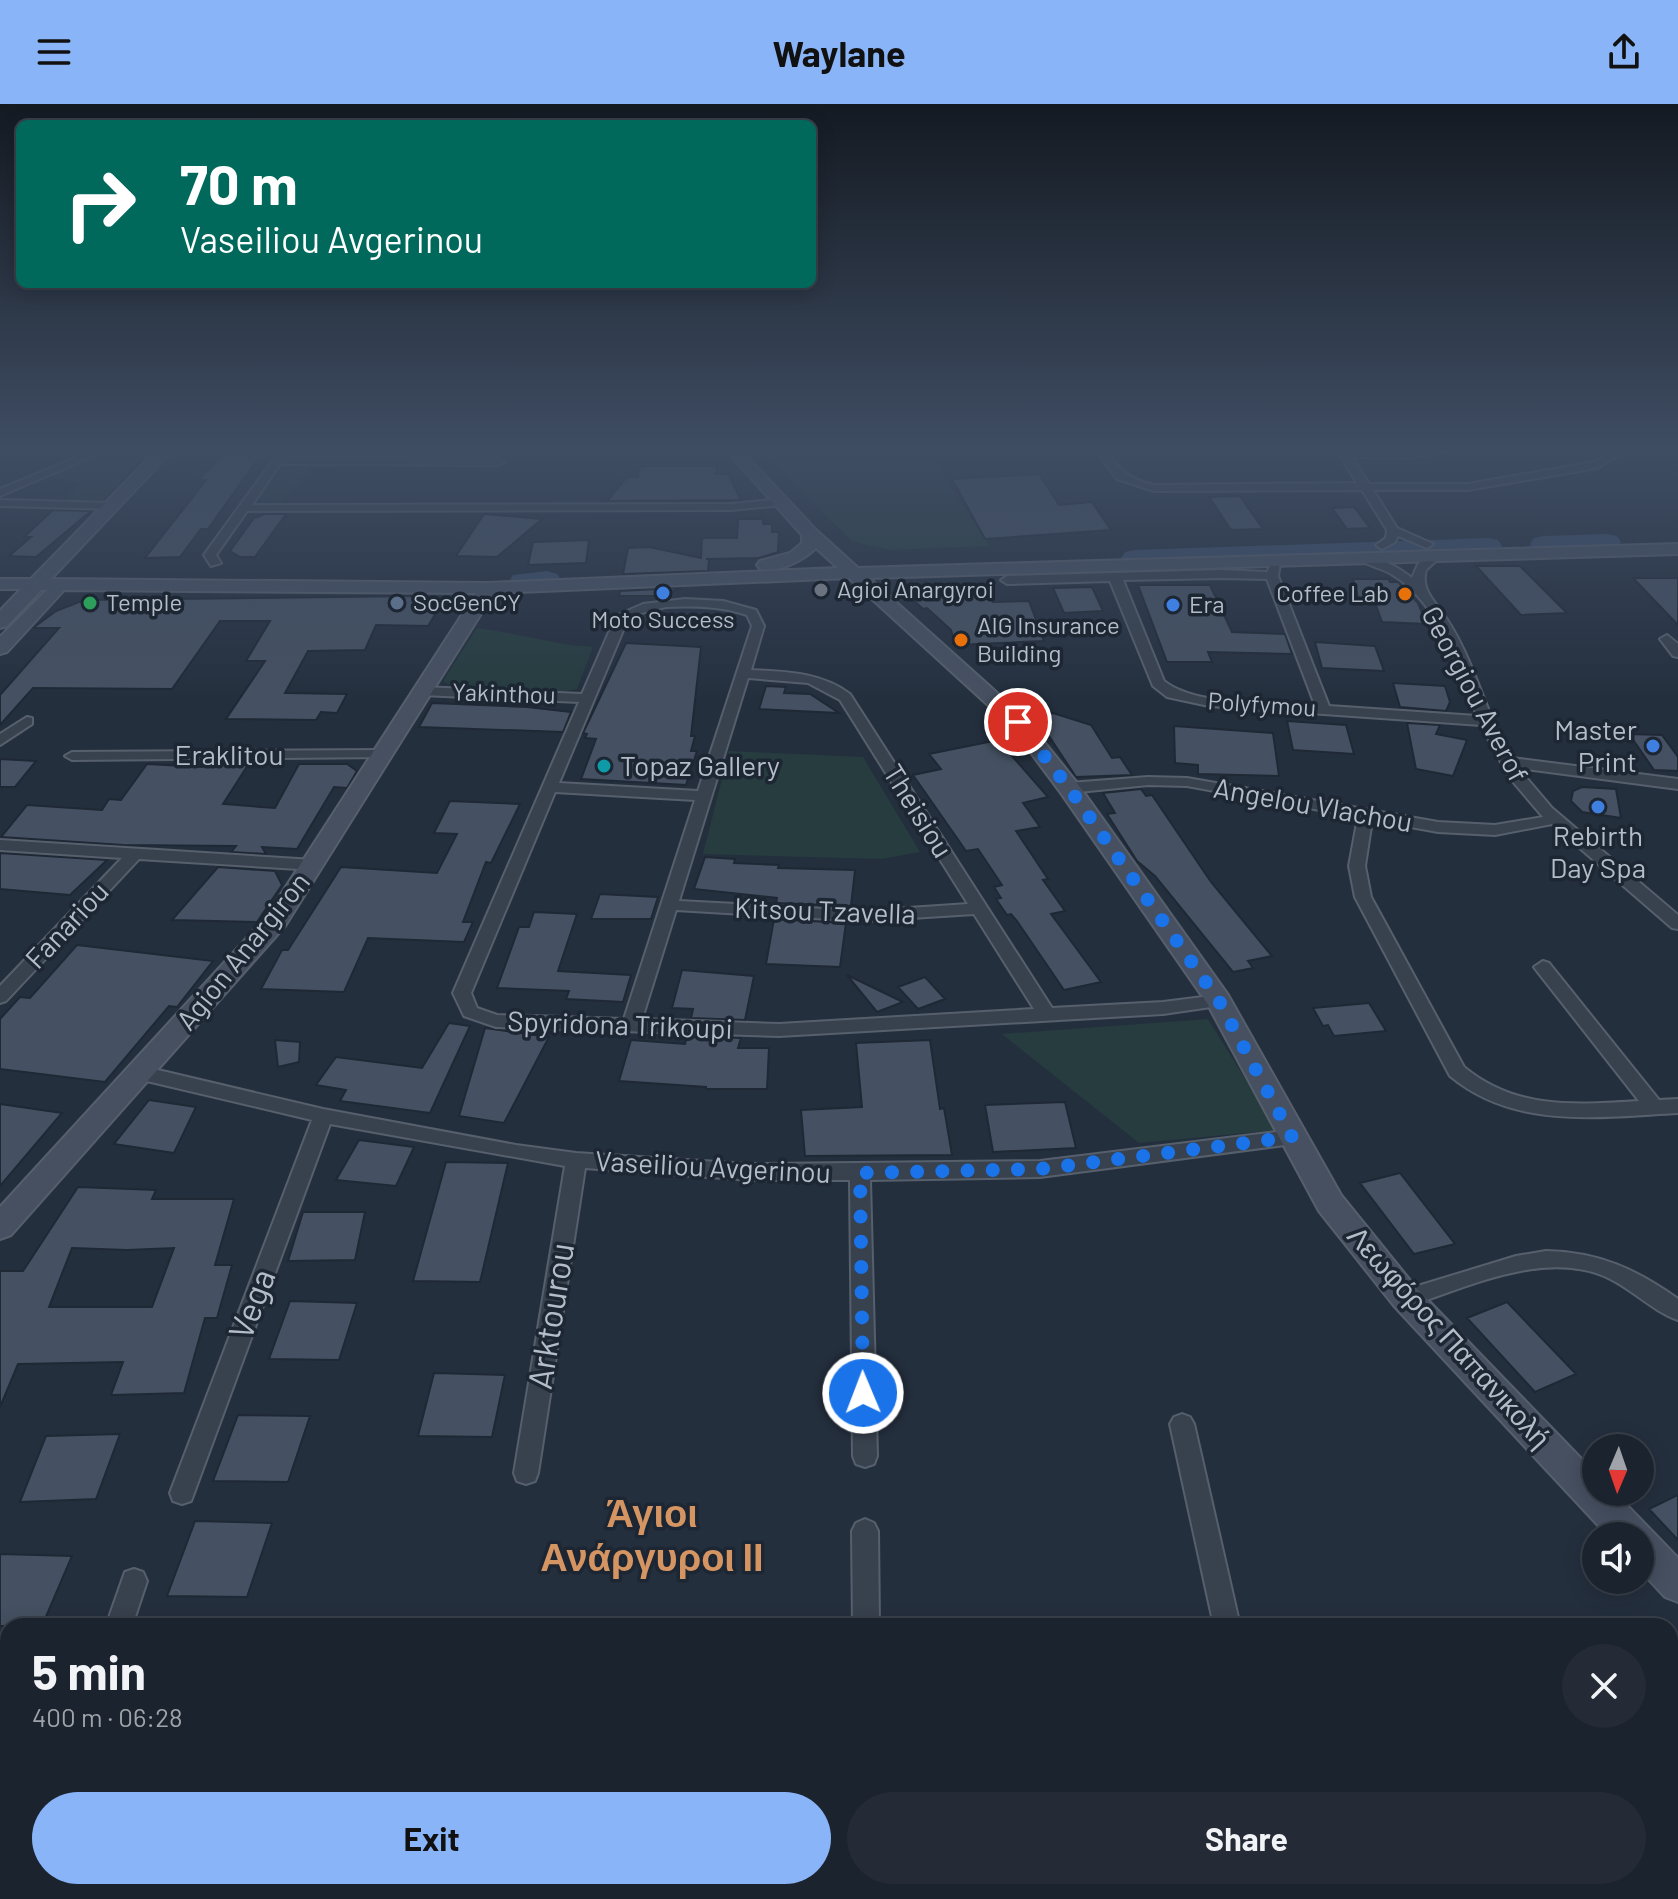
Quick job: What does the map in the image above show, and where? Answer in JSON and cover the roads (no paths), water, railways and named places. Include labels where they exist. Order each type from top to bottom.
[{"type":"main road","points":[[0,648],[92,533]]},
{"type":"main road","points":[[0,622],[54,580],[100,533]]},
{"type":"main road","points":[[766,565],[804,553],[811,544],[810,534]]},
{"type":"main road","name":"Λεωφόρος Παπανικολή","points":[[810,534],[1018,722],[1069,788],[1219,1001],[1330,1203],[1406,1298],[1619,1522]]},
{"type":"main road","points":[[0,584],[54,580],[436,581],[766,565],[936,571],[1277,569],[1431,550],[1678,537]]},
{"type":"main road","points":[[436,581],[488,588],[848,568],[1382,545],[1431,550],[1678,549]]},
{"type":"main road","points":[[893,610],[895,597],[903,586],[915,577],[936,571]]},
{"type":"main road","points":[[0,572],[54,580]]},
{"type":"main road","points":[[436,581],[462,595],[476,607]]},
{"type":"main road","name":"Agion Anargiron","points":[[1,1226],[276,921],[488,588]]},
{"type":"main road","points":[[1654,1559],[1678,1584]]},
{"type":"street","points":[[215,563],[210,555],[225,533]]},
{"type":"street","points":[[1382,545],[1391,540],[1392,533]]},
{"type":"street","points":[[1398,533],[1431,550]]},
{"type":"street","name":"Georgiou Averof","points":[[1419,589],[1418,568],[1431,550]]},
{"type":"street","name":"Georgiou Averof","points":[[1366,559],[1393,569],[1419,589],[1451,637],[1485,721],[1506,762],[1530,797],[1670,909],[1678,924]]},
{"type":"street","points":[[1007,580],[1026,584],[1277,569],[1323,709]]},
{"type":"street","name":"Polyfymou","points":[[1115,577],[1158,683],[1165,691],[1182,697],[1485,721]]},
{"type":"street","name":"Spyridona Trikoupi","points":[[744,674],[758,626],[752,613],[728,606],[667,603],[640,607],[621,619],[462,993],[470,1012],[496,1021],[779,1030],[1163,1008],[1219,1001]]},
{"type":"street","points":[[1667,639],[1678,653]]},
{"type":"street","points":[[631,1025],[702,796],[744,674]]},
{"type":"street","name":"Theisiou","points":[[744,674],[811,680],[830,686],[845,697],[1047,1015]]},
{"type":"street","name":"Yakinthou","points":[[422,691],[586,698]]},
{"type":"street","points":[[0,741],[27,721]]},
{"type":"street","name":"Eraklitou","points":[[72,756],[385,754]]},
{"type":"street","points":[[1506,762],[1678,784]]},
{"type":"street","name":"Angelou Vlachou","points":[[1069,788],[1175,781],[1438,827],[1479,831],[1509,829],[1555,819]]},
{"type":"street","points":[[549,787],[702,796]]},
{"type":"street","points":[[1366,815],[1356,856],[1356,877],[1363,897],[1457,1071],[1470,1085],[1496,1100],[1549,1109],[1678,1106]]},
{"type":"street","points":[[0,845],[314,865]]},
{"type":"street","name":"Fanariou","points":[[2,992],[134,854]]},
{"type":"street","name":"Kitsou Tzavella","points":[[670,905],[868,917],[938,915],[979,908]]},
{"type":"street","points":[[1543,967],[1654,1107]]},
{"type":"street","name":"Vaseiliou Avgerinou","points":[[141,1073],[323,1116],[576,1160],[750,1172],[1040,1169],[1292,1137]]},
{"type":"street","name":"Vega","points":[[182,1493],[323,1116]]},
{"type":"street","name":"Arktourou","points":[[526,1473],[576,1160]]},
{"type":"street","points":[[860,1173],[865,1456]]},
{"type":"street","points":[[1406,1298],[1539,1259],[1569,1257],[1597,1262],[1633,1277],[1678,1311]]},
{"type":"street","points":[[1182,1424],[1225,1618]]},
{"type":"street","points":[[865,1531],[866,1618]]},
{"type":"street","points":[[122,1618],[134,1581]]},
{"type":"waterway","points":[[1544,544],[1607,542]]},
{"type":"waterway","points":[[1135,558],[1488,546]]},
{"type":"waterway","points":[[523,581],[547,580]]},
{"type":"place","name":"Agioi Anargyroi","points":[[821,590]]},
{"type":"place","name":"Moto Success","points":[[663,593]]},
{"type":"place","name":"Coffee Lab","points":[[1405,594]]},
{"type":"place","name":"Temple","points":[[90,603]]},
{"type":"place","name":"SocGenCY","points":[[397,603]]},
{"type":"place","name":"Era","points":[[1173,605]]},
{"type":"place","name":"AIG Insurance Building","points":[[961,640]]},
{"type":"place","name":"Master Print","points":[[1653,746]]},
{"type":"place","name":"Topaz Gallery","points":[[604,766]]},
{"type":"place","name":"Rebirth Day Spa","points":[[1598,807]]},
{"type":"district","name":"Άγιοι Ανάργυροι ΙΙ","points":[[652,1536]]}]
